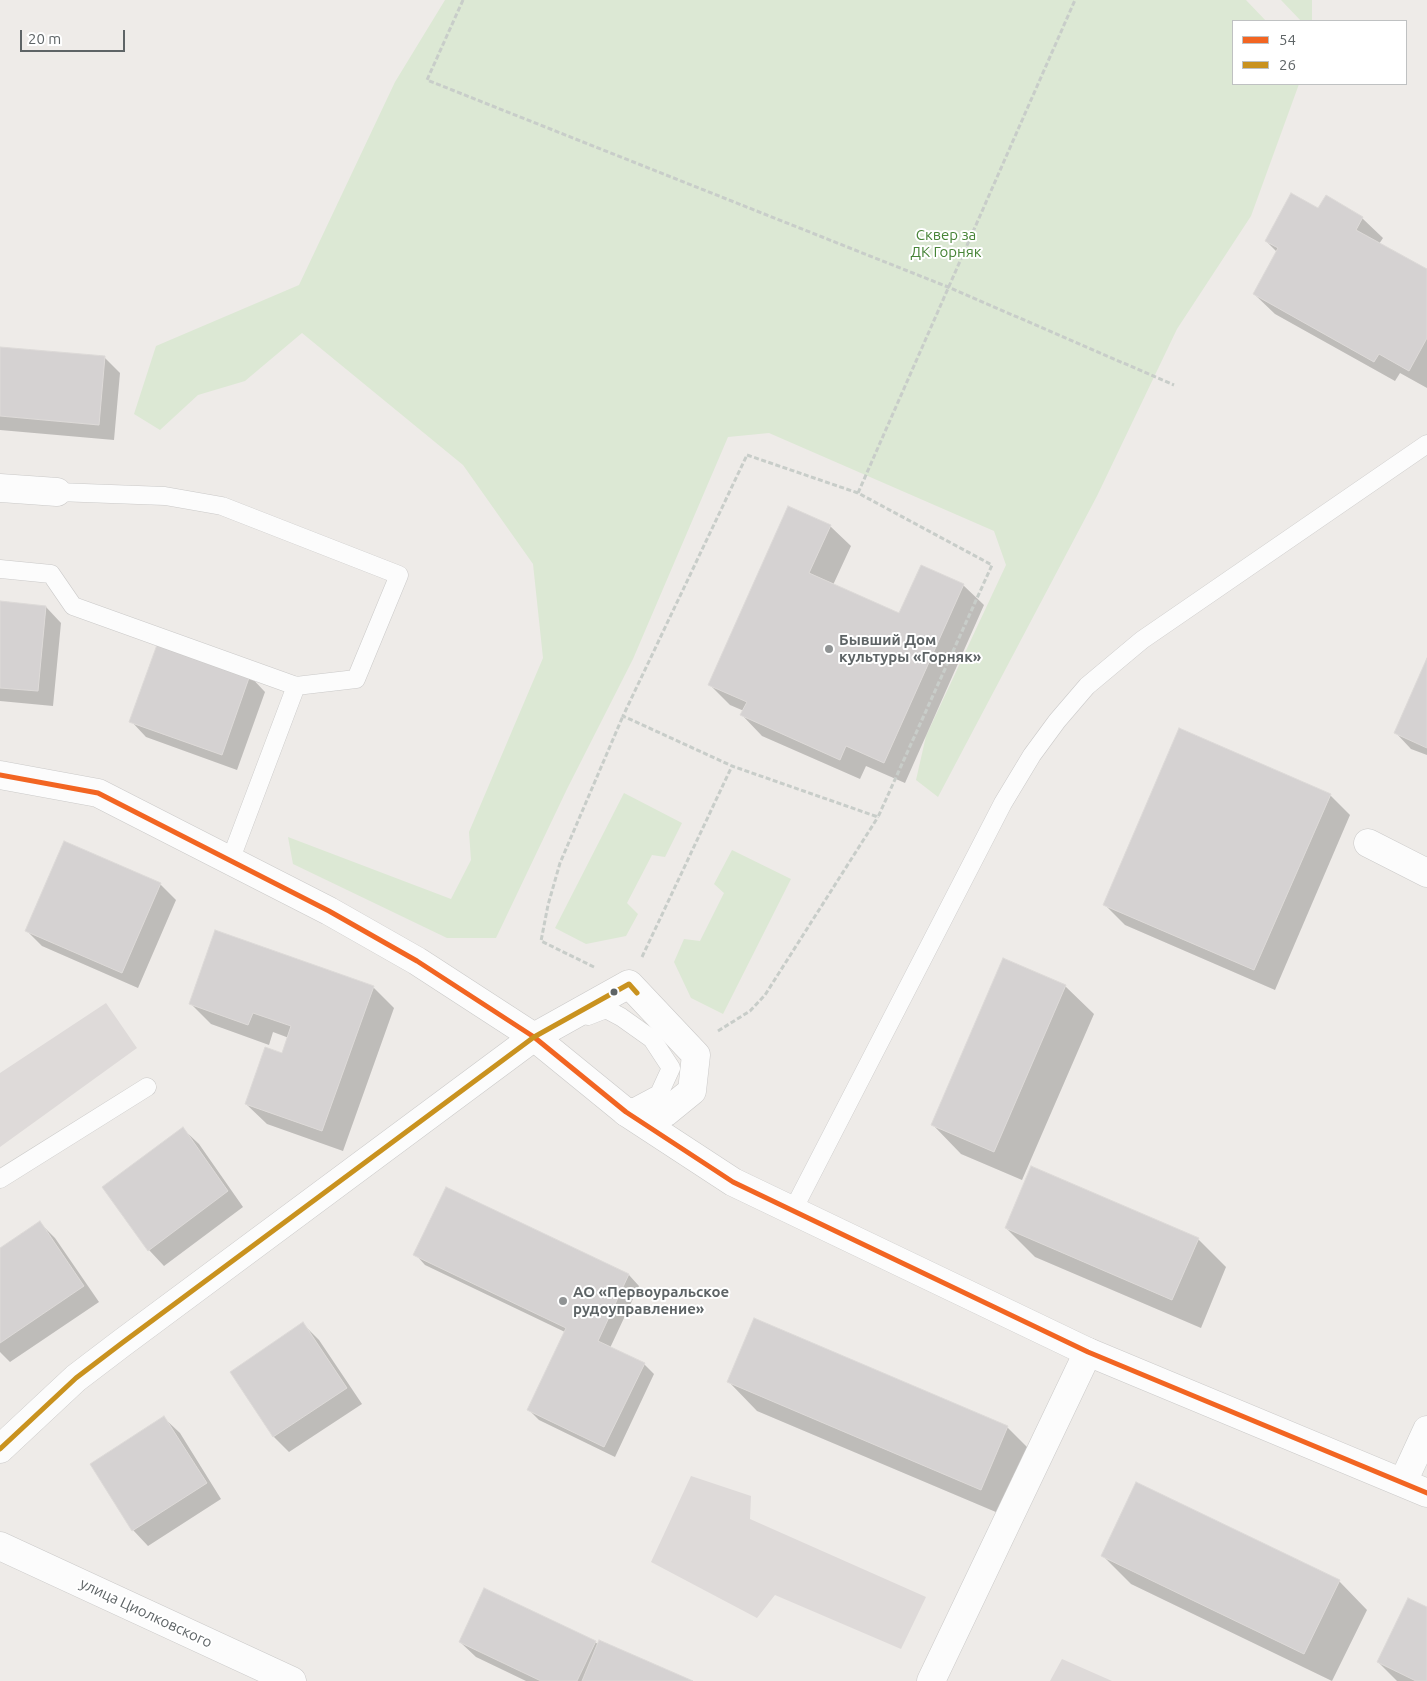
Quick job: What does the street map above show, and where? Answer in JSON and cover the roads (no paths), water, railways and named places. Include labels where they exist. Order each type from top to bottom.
[{"type":"street","points":[[0,488],[57,492]]},
{"type":"street","points":[[0,775],[98,793],[328,911],[417,961],[534,1037],[626,1112],[733,1182],[1088,1352],[1415,1487],[1427,1430]]},
{"type":"street","points":[[1368,844],[1427,873]]},
{"type":"street","points":[[0,1449],[76,1378],[122,1342],[534,1037],[629,984],[696,1055],[692,1091],[665,1113],[626,1112]]},
{"type":"street","points":[[931,1681],[1088,1352]]},
{"type":"street","name":"улица Циолковского","points":[[0,1546],[292,1681]]},
{"type":"lane","points":[[793,1210],[1003,802],[1032,755],[1057,721],[1087,686],[1142,640],[1427,444]]},
{"type":"lane","points":[[0,569],[50,574],[73,606],[296,686],[356,679],[399,575],[222,506],[166,496],[57,492]]},
{"type":"lane","points":[[230,861],[296,686]]},
{"type":"lane","points":[[534,1037],[606,1009],[652,1039],[671,1068],[659,1094],[626,1112]]},
{"type":"lane","points":[[0,1179],[147,1087]]},
{"type":"place","name":"Бывший Дом культуры «Горняк»","points":[[829,649]]},
{"type":"place","name":"АО «Первоуральское рудоуправление»","points":[[563,1301]]},
{"type":"park label","name":"Сквер за ДК Горняк","points":[[946,244]]}]
